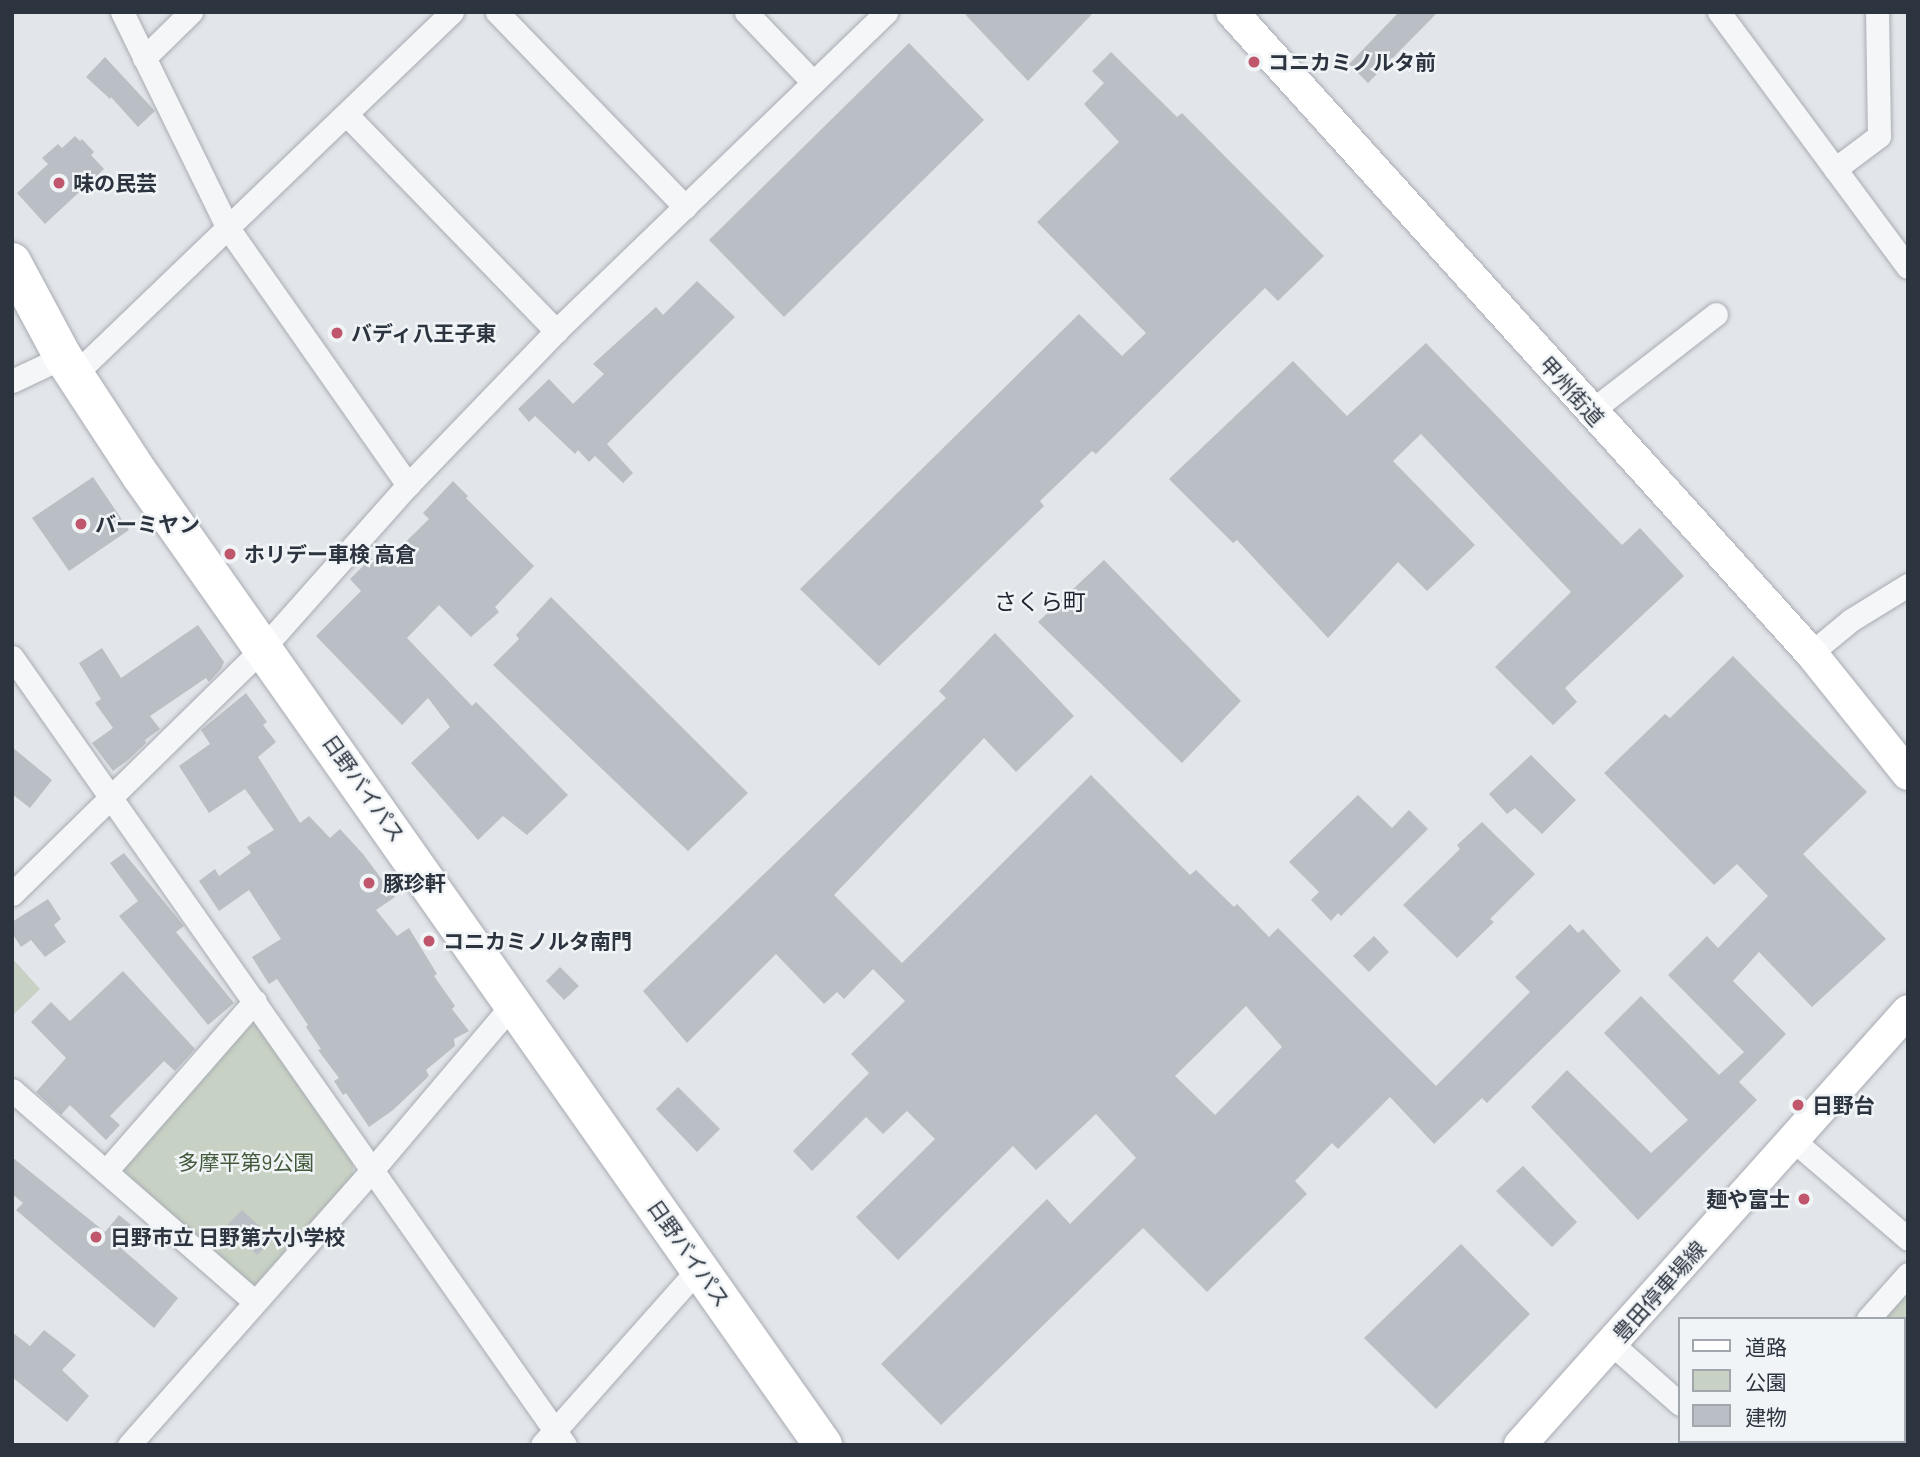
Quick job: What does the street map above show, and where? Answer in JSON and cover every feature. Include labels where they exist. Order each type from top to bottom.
[{"type":"highway","name":"日野バイパス","points":[[12,262],[68,366],[141,476],[264,647],[823,1445]]},
{"type":"main road","name":"甲州街道","points":[[1232,12],[1811,653],[1908,774]]},
{"type":"main road","name":"豊田停車場線","points":[[1520,1445],[1908,1011]]},
{"type":"street","points":[[122,12],[228,228],[408,485]]},
{"type":"street","points":[[144,58],[191,12]]},
{"type":"street","points":[[12,381],[68,366],[228,228],[452,12]]},
{"type":"street","points":[[497,12],[685,206]]},
{"type":"street","points":[[746,12],[813,82]]},
{"type":"street","points":[[12,894],[264,647],[408,485],[556,331],[886,12]]},
{"type":"street","points":[[1719,12],[1908,267]]},
{"type":"street","points":[[1835,169],[1879,136],[1877,12]]},
{"type":"street","points":[[347,115],[556,331]]},
{"type":"street","points":[[1591,411],[1716,314]]},
{"type":"street","points":[[1811,653],[1851,620],[1908,585]]},
{"type":"street","points":[[12,657],[373,1169],[554,1440],[699,1268]]},
{"type":"street","points":[[106,1171],[255,1001]]},
{"type":"street","points":[[129,1445],[373,1169],[514,1003]]},
{"type":"street","points":[[12,1090],[255,1302]]},
{"type":"street","points":[[1793,1140],[1908,1239]]},
{"type":"street","points":[[1870,1317],[1908,1274]]},
{"type":"street","points":[[1612,1344],[1678,1402]]},
{"type":"green space","points":[[12,958],[40,989],[12,1016]]},
{"type":"green space","name":"多摩平第9公園","points":[[250,1025],[259,1025],[353,1161],[353,1175],[255,1285],[244,1283],[126,1179],[123,1162]]},
{"type":"green space","points":[[1908,1274],[1908,1445],[1754,1445],[1906,1443],[1906,1317],[1870,1317]]},
{"type":"building","points":[[963,12],[1094,12],[1028,81]]},
{"type":"building","points":[[1399,12],[1438,12],[1368,83],[1349,64]]},
{"type":"building","points":[[909,43],[984,120],[784,317],[709,240]]},
{"type":"building","points":[[1111,52],[1177,117],[1182,113],[1324,256],[1278,301],[1265,288],[1096,454],[1092,451],[1040,501],[1044,506],[879,666],[800,589],[1079,314],[1122,356],[1146,333],[1037,222],[1119,142],[1084,104],[1104,83],[1092,71]]},
{"type":"building","points":[[105,57],[155,111],[138,127],[111,97],[110,99],[86,77]]},
{"type":"building","name":"味の民芸","points":[[75,136],[80,141],[82,139],[94,152],[91,155],[104,169],[45,224],[17,193],[48,164],[42,158],[58,144],[62,148]]},
{"type":"building","points":[[697,281],[735,317],[607,444],[633,473],[623,483],[595,456],[589,462],[578,450],[575,454],[535,416],[529,422],[518,409],[549,379],[573,404],[604,374],[593,364],[656,307],[663,315]]},
{"type":"building","points":[[1426,343],[1622,545],[1640,528],[1684,576],[1565,688],[1577,702],[1553,725],[1495,667],[1571,592],[1421,434],[1393,461],[1475,545],[1427,591],[1398,562],[1328,638],[1237,540],[1233,543],[1169,479],[1293,361],[1347,416]]},
{"type":"building","name":"バーミヤン","points":[[93,477],[129,530],[69,571],[32,518]]},
{"type":"building","points":[[453,481],[468,496],[466,498],[534,566],[495,607],[499,612],[471,637],[439,605],[407,638],[472,706],[476,702],[568,795],[527,835],[503,816],[478,840],[411,763],[450,727],[428,698],[402,725],[316,636],[361,591],[350,579],[371,558],[380,567],[429,519],[423,513]]},
{"type":"building","points":[[1104,560],[1241,701],[1182,763],[1038,622]]},
{"type":"building","points":[[551,597],[748,793],[688,851],[493,665],[519,639],[516,635]]},
{"type":"building","points":[[198,625],[224,662],[221,669],[209,682],[206,678],[150,716],[160,729],[113,771],[92,743],[113,728],[95,703],[101,699],[79,663],[102,648],[121,678]]},
{"type":"building","points":[[995,633],[1074,716],[1016,772],[984,738],[834,895],[902,963],[1091,775],[1190,875],[1196,870],[1234,907],[1237,904],[1269,937],[1278,928],[1436,1086],[1530,992],[1515,977],[1570,924],[1578,933],[1583,929],[1621,971],[1487,1103],[1482,1098],[1434,1144],[1390,1097],[1338,1149],[1332,1143],[1295,1181],[1307,1194],[1207,1292],[1143,1228],[941,1425],[881,1364],[1047,1199],[1070,1224],[1136,1158],[1096,1114],[1036,1170],[1013,1146],[898,1260],[856,1217],[935,1139],[907,1111],[883,1134],[866,1117],[812,1171],[793,1151],[869,1073],[851,1054],[905,1001],[873,969],[844,999],[837,992],[824,1004],[776,954],[687,1043],[643,991],[946,698],[939,691]],"holes":[[[1246,1006],[1282,1047],[1215,1115],[1175,1076]]]},
{"type":"building","points":[[1733,656],[1867,792],[1803,854],[1886,939],[1812,1007],[1759,952],[1733,981],[1786,1034],[1739,1082],[1757,1100],[1638,1220],[1531,1107],[1567,1070],[1651,1153],[1688,1120],[1604,1033],[1641,996],[1719,1075],[1744,1052],[1668,975],[1707,936],[1718,948],[1768,896],[1737,864],[1714,885],[1604,773],[1665,714],[1670,718]]},
{"type":"building","points":[[246,693],[267,722],[263,725],[276,742],[258,757],[300,823],[309,816],[330,838],[340,829],[363,854],[395,897],[376,910],[397,936],[409,928],[437,974],[434,976],[455,1006],[452,1009],[469,1031],[454,1039],[455,1046],[426,1070],[429,1076],[393,1110],[369,1127],[346,1093],[343,1095],[334,1081],[339,1078],[318,1050],[321,1049],[306,1027],[308,1025],[277,979],[269,984],[252,957],[281,939],[249,890],[219,911],[199,881],[215,869],[219,876],[251,853],[247,847],[274,830],[245,789],[209,813],[179,766],[210,744],[201,730]]},
{"type":"building","points":[[12,747],[52,780],[30,808],[12,794]]},
{"type":"building","points":[[1531,755],[1576,800],[1542,834],[1515,808],[1507,814],[1489,794]]},
{"type":"building","points":[[1358,795],[1392,828],[1409,810],[1428,829],[1341,916],[1338,913],[1331,921],[1311,900],[1319,892],[1289,862]]},
{"type":"building","points":[[1482,822],[1535,874],[1490,919],[1494,922],[1457,958],[1403,905],[1460,849],[1457,845]]},
{"type":"building","points":[[124,853],[184,926],[176,932],[234,1003],[208,1025],[119,916],[138,901],[110,863]]},
{"type":"building","points":[[48,899],[61,919],[54,925],[66,942],[45,957],[31,940],[21,947],[12,933],[12,922]]},
{"type":"building","points":[[1374,936],[1389,952],[1369,972],[1353,956]]},
{"type":"building","points":[[560,967],[579,986],[564,1000],[546,981]]},
{"type":"building","points":[[123,971],[195,1049],[175,1071],[164,1061],[110,1116],[120,1125],[106,1140],[70,1105],[61,1115],[36,1092],[66,1058],[31,1022],[51,1002],[70,1021]]},
{"type":"building","points":[[678,1087],[720,1129],[697,1152],[656,1109]]},
{"type":"building","points":[[12,1157],[105,1232],[119,1215],[136,1229],[121,1248],[178,1298],[154,1328],[16,1210],[23,1203],[12,1194]]},
{"type":"building","points":[[1523,1166],[1577,1222],[1552,1247],[1496,1191]]},
{"type":"building","points":[[242,1210],[274,1239],[257,1255],[227,1225]]},
{"type":"building","points":[[1461,1244],[1530,1314],[1436,1409],[1364,1338]]},
{"type":"building","points":[[44,1330],[76,1355],[62,1370],[89,1396],[67,1422],[12,1377],[12,1332],[30,1346]]},
{"type":"place","name":"コニカミノルタ前","points":[[1254,62]]},
{"type":"place","name":"味の民芸","points":[[59,183]]},
{"type":"place","name":"バディ八王子東","points":[[337,333]]},
{"type":"place","name":"バーミヤン","points":[[81,524]]},
{"type":"place","name":"ホリデー車検 高倉","points":[[230,554]]},
{"type":"place","name":"豚珍軒","points":[[369,883]]},
{"type":"place","name":"コニカミノルタ南門","points":[[429,941]]},
{"type":"place","name":"日野台","points":[[1798,1105]]},
{"type":"place","name":"麺や富士","points":[[1804,1199]]},
{"type":"place","name":"日野市立 日野第六小学校","points":[[96,1237]]},
{"type":"district","name":"さくら町","points":[[1040,601]]}]
